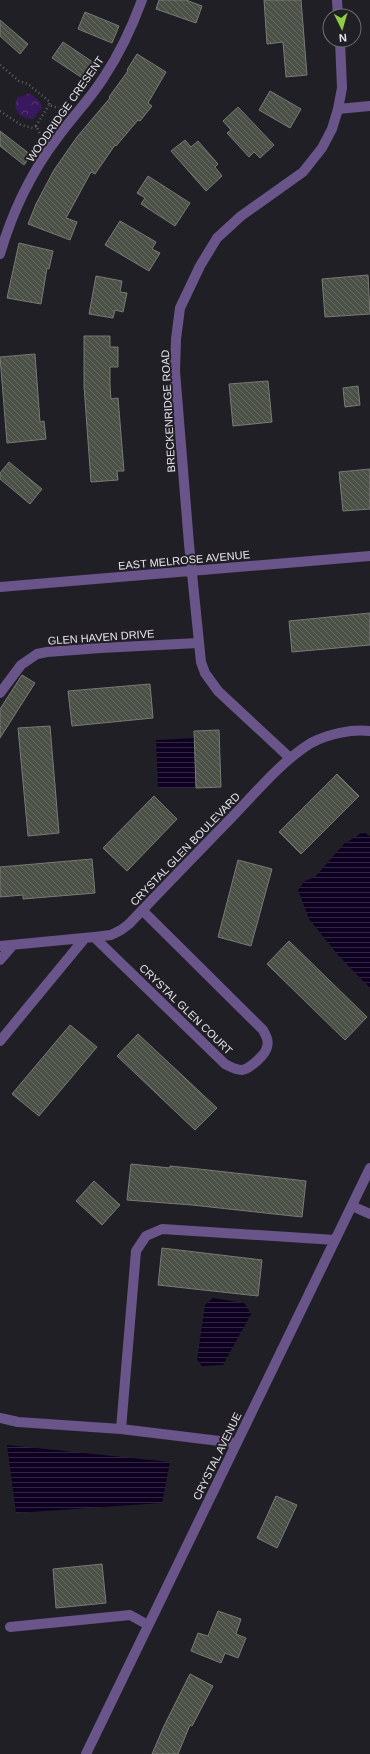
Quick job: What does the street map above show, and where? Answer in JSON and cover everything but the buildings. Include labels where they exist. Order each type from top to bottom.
[{"type":"street","name":"WOODRIDGE CRESENT","points":[[0,254],[20,200],[48,150],[104,77],[120,50],[142,0]]},
{"type":"street","name":"BRECKENRIDGE ROAD","points":[[290,758],[218,691],[210,682],[201,662],[198,643],[176,371],[176,339],[180,308],[200,266],[217,238],[241,216],[303,172],[322,148],[332,129],[342,88],[340,48]]},
{"type":"street","points":[[338,109],[370,106]]},
{"type":"street","name":"EAST MELROSE AVENUE","points":[[0,587],[370,556]]},
{"type":"street","name":"GLEN HAVEN DRIVE","points":[[0,693],[20,665],[37,654],[101,648],[198,643]]},
{"type":"street","name":"CRYSTAL GLEN BOULEVARD","points":[[0,946],[90,938],[111,935],[121,930],[290,758],[312,743],[332,735],[352,731],[370,731]]},
{"type":"street","name":"CRYSTAL GLEN COURT","points":[[90,938],[225,1064],[234,1069],[244,1070],[253,1065],[267,1049],[268,1039],[263,1030],[142,910]]},
{"type":"street","points":[[0,1041],[90,938]]},
{"type":"street","points":[[0,960],[13,945]]},
{"type":"street","name":"CRYSTAL AVENUE","points":[[86,1754],[335,1240],[352,1206],[367,1181],[370,1168]]},
{"type":"street","points":[[352,1206],[370,1214]]},
{"type":"street","points":[[121,1429],[136,1251],[146,1236],[162,1229],[335,1240]]},
{"type":"street","points":[[0,1418],[18,1422],[121,1429],[236,1443]]},
{"type":"street","points":[[10,1627],[130,1615],[148,1625]]},
{"type":"path","points":[[0,65],[19,81],[28,84],[50,102],[50,105],[58,109],[78,111]]},
{"type":"path","points":[[0,111],[22,125],[33,128],[36,126],[50,105]]},
{"type":"path","points":[[36,126],[48,150]]},
{"type":"green space","points":[[30,93],[40,102],[42,108],[33,119],[24,117],[16,110],[17,98]]},
{"type":"shaded area","points":[[195,738],[196,788],[158,788],[156,740]]},
{"type":"shaded area","points":[[363,832],[370,836],[370,988],[338,955],[309,919],[298,890],[305,881],[315,877],[344,844]]},
{"type":"shaded area","points":[[213,1298],[244,1303],[251,1314],[223,1365],[202,1366],[197,1360],[205,1305]]},
{"type":"shaded area","points":[[7,1445],[170,1462],[162,1503],[16,1513]]}]
